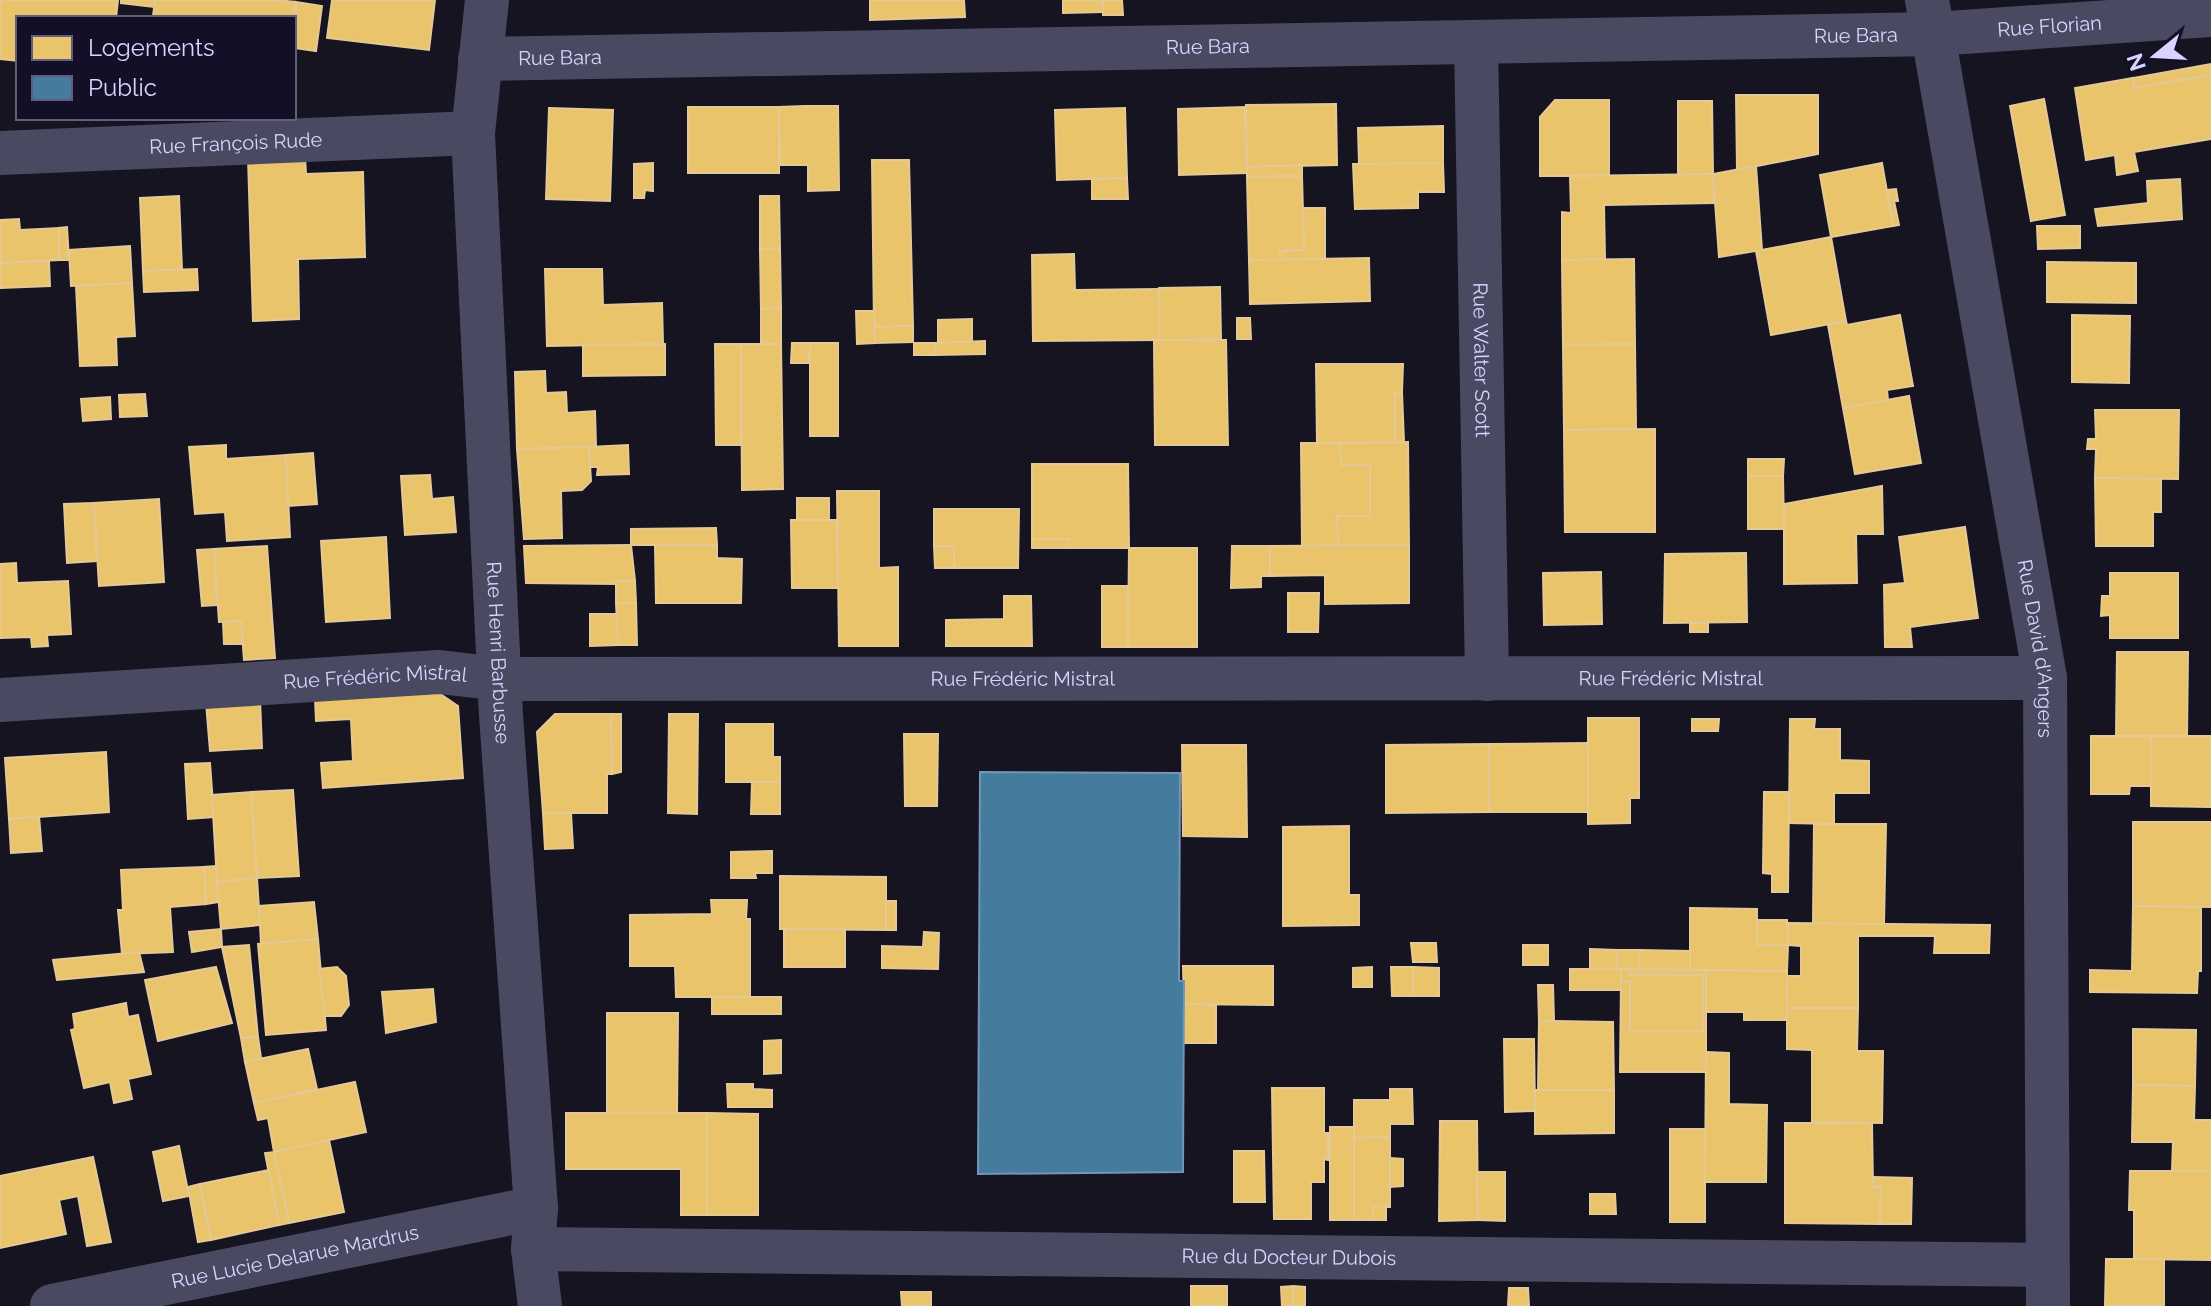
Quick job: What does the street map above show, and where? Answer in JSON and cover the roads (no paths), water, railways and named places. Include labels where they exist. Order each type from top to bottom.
[{"type":"street","name":"Rue Henri Barbusse","points":[[487,0],[473,133],[501,679],[540,1306]]},
{"type":"street","name":"Rue Florian","points":[[1930,17],[2211,15]]},
{"type":"street","name":"Rue Bara","points":[[480,59],[1476,42],[1930,17]]},
{"type":"street","name":"Rue David d'Angers","points":[[1930,17],[2045,678],[2047,1286]]},
{"type":"street","name":"Rue Walter Scott","points":[[1476,42],[1487,679]]},
{"type":"street","name":"Rue François Rude","points":[[0,153],[473,133]]},
{"type":"street","name":"Rue Frédéric Mistral","points":[[0,700],[439,672],[501,679],[2045,678]]},
{"type":"street","name":"Rue du Docteur Dubois","points":[[534,1229],[2047,1286]]},
{"type":"street","name":"Rue Lucie Delarue Mardrus","points":[[52,1306],[534,1229]]}]
